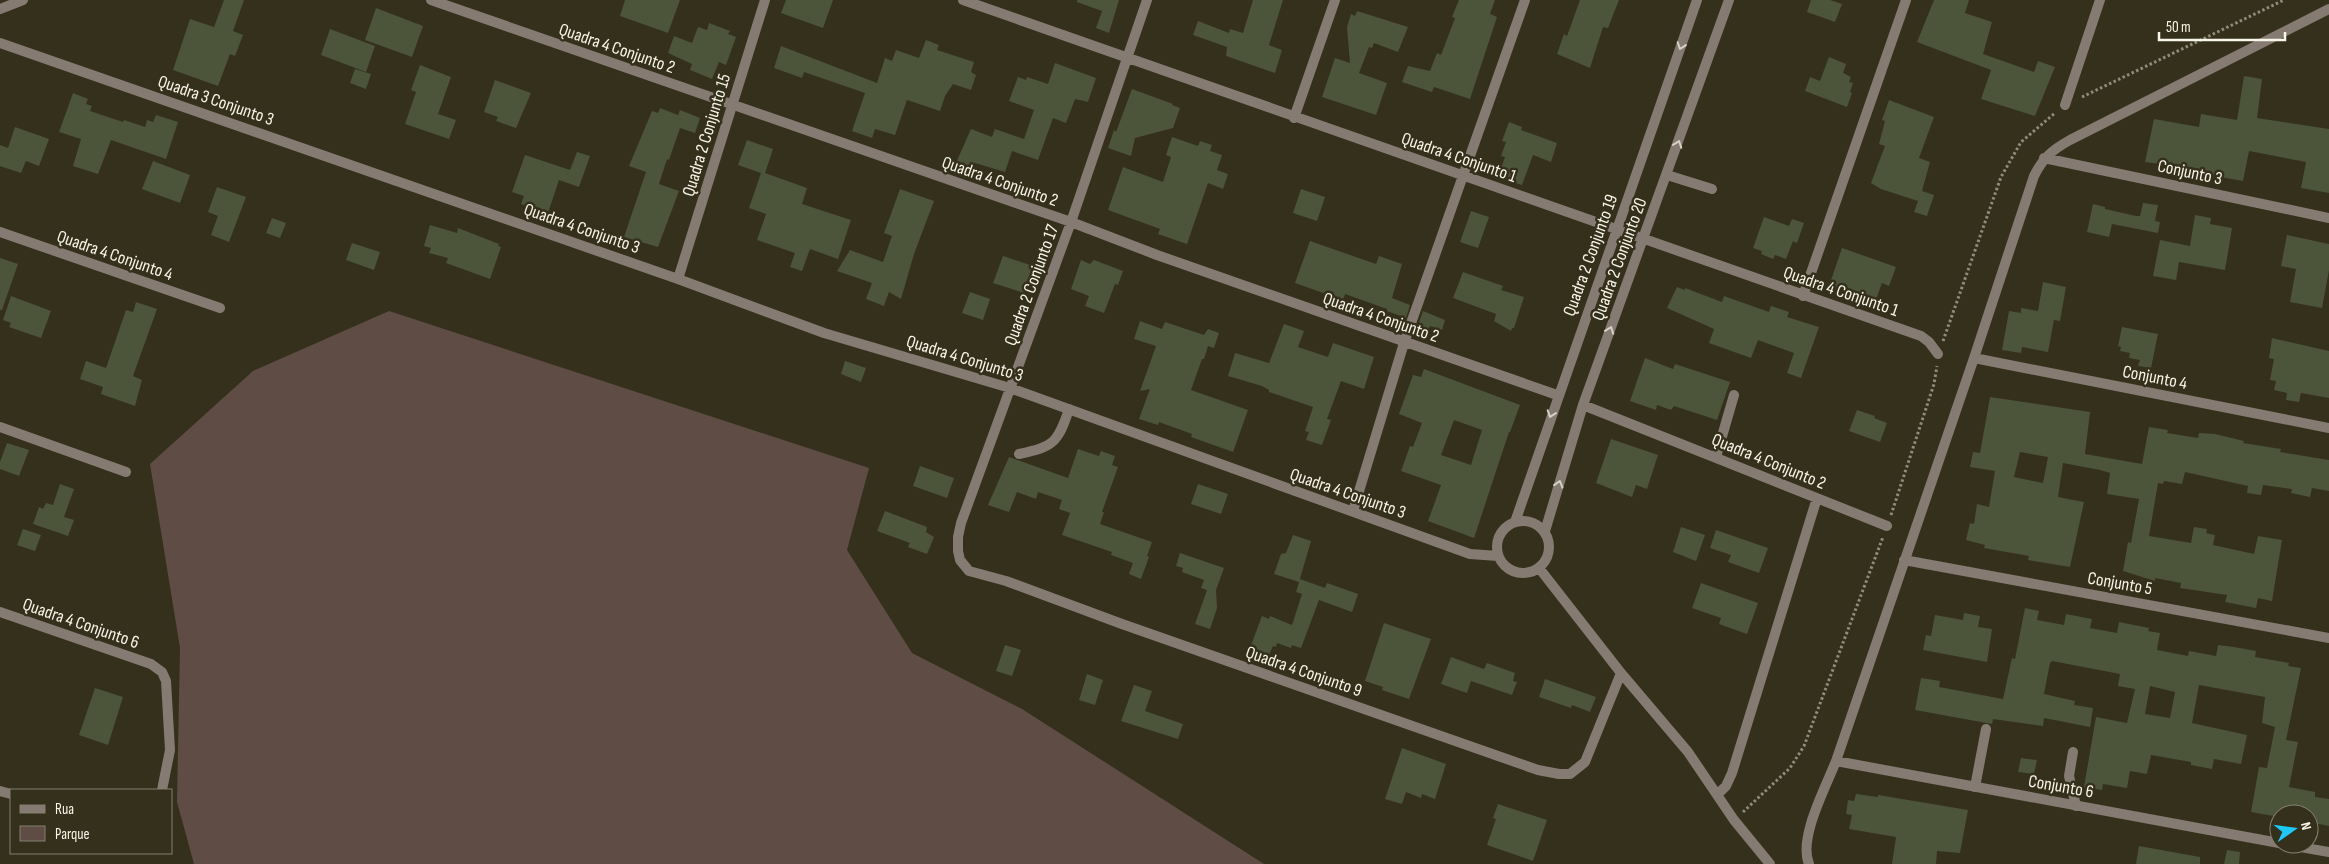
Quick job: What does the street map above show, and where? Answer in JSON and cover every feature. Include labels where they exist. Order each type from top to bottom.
[{"type":"street","points":[[0,9],[23,0]]},
{"type":"street","name":"Quadra 4 Conjunto 2","points":[[431,0],[1071,222],[1157,255],[1404,343],[1557,395]]},
{"type":"street","name":"Quadra 2 Conjunto 15","points":[[678,279],[765,0]]},
{"type":"street","name":"Quadra 4 Conjunto 1","points":[[963,0],[1128,56],[1294,118],[1616,230],[1644,238],[1803,296],[1921,336],[1929,342],[1938,354]]},
{"type":"street","name":"Quadra 2 Conjunto 17","points":[[961,524],[1071,222],[1147,0]]},
{"type":"street","points":[[1294,118],[1335,0]]},
{"type":"street","points":[[1353,511],[1404,343],[1524,0]]},
{"type":"street","name":"Quadra 2 Conjunto 19","points":[[1514,522],[1697,0]]},
{"type":"street","name":"Quadra 2 Conjunto 20","points":[[1544,531],[1584,405],[1729,0]]},
{"type":"street","points":[[1803,296],[1906,0]]},
{"type":"street","points":[[2065,105],[2100,0]]},
{"type":"street","points":[[1809,864],[1806,848],[1812,820],[1836,761],[1974,358],[2034,176],[2044,158],[2054,148],[2329,9]]},
{"type":"street","name":"Quadra 3 Conjunto 3","points":[[0,42],[422,189]]},
{"type":"street","name":"Conjunto 3","points":[[2044,158],[2329,218]]},
{"type":"street","points":[[1667,175],[1712,189]]},
{"type":"street","name":"Quadra 4 Conjunto 3","points":[[422,189],[678,279],[824,333],[1010,388],[1470,554],[1498,556]]},
{"type":"street","name":"Quadra 4 Conjunto 4","points":[[0,232],[220,308]]},
{"type":"street","name":"Conjunto 4","points":[[1974,358],[2329,428]]},
{"type":"street","points":[[1716,457],[1734,394]]},
{"type":"street","name":"Quadra 4 Conjunto 2","points":[[1584,405],[1887,526]]},
{"type":"street","points":[[1019,454],[1043,449],[1055,441],[1064,426],[1069,410]]},
{"type":"street","points":[[0,427],[126,472]]},
{"type":"street","points":[[1717,795],[1726,786],[1732,773],[1817,498]]},
{"type":"street","points":[[1531,521],[1544,531],[1550,546],[1549,555],[1539,568],[1524,574],[1516,572],[1508,569],[1498,556],[1497,548],[1502,532],[1514,522],[1531,521]]},
{"type":"street","name":"Quadra 4 Conjunto 9","points":[[961,524],[958,537],[958,551],[960,560],[969,571],[1006,581],[1122,624],[1538,770],[1570,774],[1585,762],[1621,673]]},
{"type":"street","name":"Conjunto 5","points":[[1904,560],[2329,638]]},
{"type":"street","points":[[1539,568],[1621,673],[1688,752],[1734,820],[1770,864]]},
{"type":"street","name":"Quadra 4 Conjunto 6","points":[[0,612],[151,664],[162,672],[166,681],[170,750],[162,789]]},
{"type":"street","points":[[1975,787],[1986,730]]},
{"type":"street","points":[[2073,752],[2069,776],[2076,806]]},
{"type":"street","name":"Conjunto 6","points":[[1836,761],[2269,841]]},
{"type":"path","points":[[1734,820],[1790,768],[1804,746],[1887,526],[1934,384],[1938,354],[1953,318],[2001,177],[2022,142],[2065,105],[2284,0]]},
{"type":"green space","points":[[389,311],[869,468],[847,550],[912,653],[1022,709],[1264,864],[194,864],[177,802],[180,648],[150,464],[253,371]]},
{"type":"building","points":[[224,0],[244,0],[233,31],[243,35],[235,56],[230,54],[218,86],[173,70],[190,19],[214,27]]},
{"type":"building","points":[[625,0],[680,0],[668,33],[620,16]]},
{"type":"building","points":[[786,0],[833,0],[823,28],[781,13]]},
{"type":"building","points":[[1077,0],[1119,0],[1109,33],[1096,28],[1102,11],[1077,2]]},
{"type":"building","points":[[1253,0],[1283,0],[1269,45],[1282,50],[1275,73],[1226,56],[1227,47],[1193,35],[1198,21],[1229,33],[1230,29],[1243,33]]},
{"type":"building","points":[[1459,0],[1495,0],[1490,14],[1497,17],[1470,99],[1434,87],[1432,92],[1402,82],[1408,66],[1430,71],[1437,53],[1441,55],[1455,18],[1452,17]]},
{"type":"building","points":[[1580,0],[1619,0],[1608,28],[1603,27],[1590,68],[1557,54],[1564,34],[1567,36]]},
{"type":"building","points":[[1811,0],[1830,0],[1842,4],[1835,22],[1807,12]]},
{"type":"building","points":[[1934,0],[1969,0],[1965,13],[1992,22],[1983,54],[2034,72],[2038,61],[2055,67],[2035,116],[1981,99],[1991,70],[1917,42]]},
{"type":"building","points":[[376,8],[423,26],[412,57],[365,40]]},
{"type":"building","points":[[1357,11],[1408,27],[1398,52],[1374,43],[1372,48],[1369,47],[1359,73],[1387,83],[1376,115],[1322,97],[1335,58],[1350,63],[1347,27],[1351,14],[1355,16]]},
{"type":"building","points":[[709,23],[730,31],[728,34],[736,37],[726,65],[719,62],[712,79],[690,70],[692,64],[668,53],[674,36],[692,43],[698,27],[707,30]]},
{"type":"building","points":[[330,29],[375,46],[366,72],[321,55]]},
{"type":"building","points":[[926,40],[939,45],[937,50],[974,62],[971,72],[976,75],[971,90],[953,84],[945,96],[940,111],[907,100],[895,135],[875,129],[872,138],[852,131],[865,93],[804,72],[802,78],[774,68],[781,46],[877,83],[885,58],[892,61],[896,50],[919,58]]},
{"type":"building","points":[[1829,57],[1846,64],[1843,73],[1851,77],[1849,82],[1853,83],[1850,92],[1852,93],[1847,107],[1805,91],[1810,77],[1820,81]]},
{"type":"building","points":[[1055,63],[1096,78],[1088,102],[1075,99],[1066,123],[1053,118],[1038,160],[1012,151],[1005,172],[975,163],[973,171],[955,165],[971,129],[992,137],[995,129],[1024,139],[1034,110],[1009,101],[1018,77],[1026,80],[1027,77],[1048,84]]},
{"type":"building","points":[[420,65],[451,77],[438,114],[456,120],[449,139],[405,124],[416,92],[411,90]]},
{"type":"building","points":[[355,69],[371,74],[366,89],[350,83]]},
{"type":"building","points":[[2244,76],[2262,79],[2257,118],[2329,129],[2329,193],[2301,188],[2306,162],[2249,151],[2243,181],[2191,172],[2192,168],[2145,162],[2154,119],[2199,127],[2201,114],[2237,120]]},
{"type":"building","points":[[495,80],[531,93],[516,128],[496,121],[498,117],[484,112]]},
{"type":"building","points":[[1132,89],[1180,108],[1173,128],[1135,138],[1131,156],[1108,148]]},
{"type":"building","points":[[73,93],[88,99],[86,104],[92,106],[90,111],[123,122],[124,120],[145,127],[147,120],[153,122],[156,115],[178,122],[166,159],[111,140],[98,174],[73,166],[81,139],[59,132]]},
{"type":"building","points":[[1889,100],[1934,117],[1919,158],[1930,162],[1922,191],[1934,195],[1927,216],[1914,212],[1918,201],[1881,189],[1871,183],[1885,146],[1879,144],[1885,121],[1882,120]]},
{"type":"building","points":[[660,108],[678,115],[680,110],[700,118],[695,133],[680,128],[669,160],[667,159],[659,184],[679,191],[658,247],[624,237],[646,172],[629,166],[652,111],[658,113]]},
{"type":"building","points":[[1509,122],[1522,127],[1521,130],[1557,143],[1551,162],[1533,155],[1522,185],[1498,177],[1505,157],[1501,156],[1506,142],[1502,141]]},
{"type":"building","points":[[15,127],[49,139],[39,166],[26,161],[21,173],[0,166],[0,145],[8,148]]},
{"type":"building","points":[[1172,137],[1198,146],[1200,141],[1212,145],[1210,151],[1222,155],[1217,170],[1228,174],[1223,189],[1208,183],[1187,244],[1158,234],[1160,229],[1108,210],[1123,167],[1163,182],[1171,157],[1166,155]]},
{"type":"building","points":[[747,140],[773,149],[765,173],[807,188],[802,204],[851,220],[838,259],[810,249],[802,271],[790,267],[795,253],[757,240],[766,214],[749,208],[761,173],[738,165]]},
{"type":"building","points":[[577,152],[590,156],[579,187],[559,180],[548,213],[521,204],[524,196],[512,192],[525,155],[570,170]]},
{"type":"building","points":[[153,161],[190,175],[180,203],[142,189]]},
{"type":"building","points":[[217,187],[246,197],[229,242],[211,235],[218,216],[208,212]]},
{"type":"building","points":[[900,189],[934,201],[914,254],[901,299],[889,292],[884,306],[866,299],[872,283],[837,271],[850,250],[883,262],[892,236],[884,233]]},
{"type":"building","points":[[1301,189],[1325,197],[1317,221],[1293,213]]},
{"type":"building","points":[[2143,203],[2158,205],[2155,221],[2160,222],[2158,233],[2112,224],[2109,237],[2087,232],[2093,204],[2105,207],[2105,209],[2140,216]]},
{"type":"building","points":[[1471,211],[1489,217],[1478,248],[1460,242]]},
{"type":"building","points":[[2195,215],[2211,218],[2210,224],[2232,228],[2225,270],[2179,262],[2176,280],[2153,276],[2160,240],[2190,246]]},
{"type":"building","points":[[1764,217],[1789,226],[1792,219],[1804,223],[1797,243],[1793,241],[1786,259],[1775,255],[1773,259],[1761,254],[1762,251],[1753,248]]},
{"type":"building","points":[[272,218],[286,223],[280,238],[266,233]]},
{"type":"building","points":[[430,225],[457,233],[458,228],[499,244],[498,246],[501,247],[490,279],[446,263],[448,258],[429,253],[431,248],[424,246]]},
{"type":"building","points":[[2287,235],[2329,244],[2329,270],[2322,308],[2290,302],[2296,269],[2281,266]]},
{"type":"building","points":[[1310,241],[1376,264],[1379,256],[1402,264],[1392,298],[1410,305],[1406,318],[1345,294],[1343,300],[1295,283]]},
{"type":"building","points":[[352,243],[380,252],[374,270],[346,260]]},
{"type":"building","points":[[1842,248],[1896,267],[1889,286],[1882,283],[1875,302],[1829,286]]},
{"type":"building","points":[[1003,256],[1036,267],[1027,294],[993,283]]},
{"type":"building","points":[[0,258],[18,264],[2,310],[0,310]]},
{"type":"building","points":[[1081,260],[1090,264],[1094,260],[1123,271],[1118,285],[1115,284],[1104,313],[1085,306],[1089,296],[1071,289]]},
{"type":"building","points":[[1463,272],[1503,286],[1501,290],[1524,297],[1514,328],[1511,331],[1494,321],[1496,314],[1453,298]]},
{"type":"building","points":[[2043,282],[2066,287],[2060,321],[2054,320],[2048,352],[2022,347],[2021,353],[2002,350],[2009,311],[2021,313],[2021,308],[2038,311]]},
{"type":"building","points":[[1677,287],[1685,290],[1685,288],[1722,302],[1724,296],[1769,312],[1771,306],[1789,312],[1787,317],[1819,327],[1801,378],[1787,373],[1794,353],[1758,340],[1751,358],[1709,343],[1714,329],[1667,308]]},
{"type":"building","points":[[970,292],[990,299],[983,320],[962,313]]},
{"type":"building","points":[[11,296],[51,311],[41,338],[9,327],[11,323],[3,320]]},
{"type":"building","points":[[136,302],[157,309],[133,376],[142,380],[135,406],[101,394],[103,387],[80,379],[86,361],[106,368],[126,310],[133,312]]},
{"type":"building","points":[[1423,311],[1445,320],[1442,330],[1430,326],[1426,335],[1416,331]]},
{"type":"building","points":[[1140,321],[1162,329],[1165,322],[1204,335],[1208,329],[1219,333],[1214,348],[1208,346],[1191,390],[1248,410],[1233,452],[1191,437],[1192,434],[1159,422],[1158,425],[1139,419],[1150,389],[1140,391],[1156,346],[1134,339]]},
{"type":"building","points":[[1284,324],[1304,331],[1298,347],[1328,357],[1333,343],[1374,357],[1364,389],[1341,381],[1327,419],[1331,420],[1322,445],[1306,440],[1309,432],[1305,431],[1313,407],[1269,392],[1269,390],[1262,386],[1228,376],[1235,353],[1269,363]]},
{"type":"building","points":[[2122,327],[2158,334],[2151,368],[2138,366],[2140,360],[2129,358],[2130,353],[2120,351],[2121,347],[2118,346]]},
{"type":"building","points":[[2272,338],[2329,351],[2329,398],[2301,393],[2299,402],[2286,400],[2287,393],[2274,390],[2276,381],[2270,380],[2274,359],[2269,358]]},
{"type":"building","points":[[1645,358],[1673,369],[1675,364],[1730,382],[1717,420],[1674,406],[1671,410],[1657,405],[1656,410],[1630,401]]},
{"type":"building","points":[[845,361],[866,368],[861,382],[841,374]]},
{"type":"building","points":[[1424,369],[1520,405],[1509,432],[1474,538],[1428,521],[1441,485],[1401,471],[1410,446],[1413,447],[1422,423],[1399,414],[1413,375],[1421,377]],"holes":[[[1454,420],[1482,430],[1471,465],[1441,455]]]},
{"type":"building","points":[[1990,397],[2090,412],[2085,454],[2142,464],[2149,427],[2168,430],[2167,433],[2198,438],[2199,433],[2215,434],[2244,441],[2243,443],[2281,449],[2280,452],[2329,460],[2329,491],[2312,488],[2310,497],[2291,493],[2292,489],[2263,485],[2261,495],[2247,493],[2248,486],[2185,472],[2182,484],[2164,481],[2163,484],[2158,483],[2149,536],[2191,543],[2194,527],[2207,529],[2206,533],[2215,535],[2213,545],[2254,554],[2258,536],[2282,540],[2272,601],[2258,598],[2256,608],[2225,602],[2227,595],[2180,588],[2181,583],[2155,578],[2155,581],[2123,571],[2128,542],[2131,543],[2139,499],[2107,494],[2110,473],[2100,470],[2063,463],[2058,497],[2084,502],[2070,567],[2028,560],[2029,556],[1984,548],[1985,545],[1966,540],[1970,523],[1974,524],[1977,504],[1989,507],[1995,471],[1970,467],[1973,452],[1980,453]],"holes":[[[2020,452],[2048,457],[2043,483],[2014,477]]]},
{"type":"building","points":[[1857,410],[1875,416],[1874,418],[1887,423],[1880,442],[1849,431]]},
{"type":"building","points":[[1611,439],[1658,455],[1647,489],[1636,485],[1632,497],[1596,483]]},
{"type":"building","points":[[7,443],[29,450],[19,476],[0,469],[0,462]]},
{"type":"building","points":[[1078,449],[1099,456],[1101,451],[1115,456],[1112,465],[1118,467],[1102,512],[1104,512],[1100,524],[1152,542],[1141,579],[1129,574],[1133,563],[1111,555],[1112,552],[1062,535],[1070,513],[1059,509],[1062,500],[1038,492],[1036,499],[1017,492],[1009,512],[988,505],[1009,457],[1068,478]]},
{"type":"building","points":[[920,466],[954,478],[947,498],[913,486]]},
{"type":"building","points":[[60,484],[74,489],[64,517],[74,520],[68,536],[33,524],[39,507],[43,509],[46,503],[53,505]]},
{"type":"building","points":[[1198,484],[1228,494],[1221,514],[1191,504]]},
{"type":"building","points":[[885,511],[927,527],[926,532],[934,537],[927,554],[908,547],[910,543],[877,531]]},
{"type":"building","points":[[1681,527],[1705,535],[1696,561],[1673,552]]},
{"type":"building","points":[[23,529],[41,535],[35,551],[17,545]]},
{"type":"building","points":[[1716,530],[1768,548],[1759,573],[1728,562],[1731,555],[1710,548]]},
{"type":"building","points":[[1293,535],[1311,541],[1299,582],[1274,574],[1281,554],[1286,553]]},
{"type":"building","points":[[1180,553],[1224,568],[1216,590],[1217,608],[1210,629],[1195,624],[1207,590],[1201,588],[1204,580],[1182,572],[1183,568],[1176,566]]},
{"type":"building","points":[[1300,579],[1325,588],[1327,583],[1358,594],[1352,612],[1319,600],[1301,648],[1292,645],[1291,648],[1277,643],[1276,647],[1273,646],[1269,655],[1250,648],[1262,616],[1269,619],[1270,616],[1292,625],[1302,594],[1296,592]]},
{"type":"building","points":[[1701,583],[1758,603],[1747,634],[1719,624],[1721,618],[1692,608]]},
{"type":"building","points":[[2025,608],[2039,611],[2037,620],[2064,625],[2066,614],[2092,619],[2090,628],[2117,633],[2119,622],[2149,628],[2148,631],[2160,633],[2157,650],[2188,656],[2189,651],[2216,656],[2218,645],[2234,647],[2256,651],[2255,657],[2289,663],[2288,666],[2301,668],[2286,740],[2298,742],[2289,787],[2315,792],[2315,797],[2329,799],[2329,826],[2319,824],[2319,804],[2269,804],[2269,815],[2251,812],[2259,767],[2267,768],[2275,727],[2262,723],[2265,697],[2199,685],[2192,723],[2247,735],[2241,764],[2214,759],[2212,769],[2191,765],[2191,762],[2151,755],[2147,774],[2130,771],[2127,788],[2103,784],[2102,790],[2084,787],[2096,717],[2127,723],[2135,689],[2118,686],[2120,674],[2052,661],[2050,663],[2044,694],[2075,701],[2074,705],[2093,708],[2090,727],[2044,718],[2043,726],[1993,719],[1992,724],[1915,710],[1921,678],[1940,681],[1939,687],[2003,699],[2012,658],[2015,659]],"holes":[[[2150,686],[2175,692],[2170,718],[2145,714]]]},
{"type":"building","points":[[1964,613],[1980,616],[1978,627],[1992,629],[1987,662],[1923,650],[1926,635],[1931,636],[1935,615],[1963,620]]},
{"type":"building","points":[[1384,623],[1431,639],[1409,699],[1382,690],[1383,687],[1365,681]]},
{"type":"building","points":[[1005,645],[1021,650],[1012,676],[996,671]]},
{"type":"building","points":[[1451,657],[1484,669],[1487,663],[1515,673],[1513,681],[1517,682],[1512,695],[1471,681],[1467,693],[1441,684]]},
{"type":"building","points":[[1087,674],[1103,680],[1095,705],[1079,700]]},
{"type":"building","points":[[1545,679],[1596,697],[1590,712],[1572,705],[1571,708],[1539,697]]},
{"type":"building","points":[[1134,685],[1152,691],[1145,711],[1183,724],[1178,739],[1121,721]]},
{"type":"building","points":[[95,688],[123,697],[108,745],[79,735]]},
{"type":"building","points":[[1402,748],[1446,764],[1435,799],[1422,794],[1421,798],[1406,792],[1402,804],[1385,799]]},
{"type":"building","points":[[2021,758],[2037,760],[2034,774],[2018,772]]},
{"type":"building","points":[[1856,794],[1878,797],[1878,795],[1968,810],[1960,853],[1937,851],[1936,864],[1892,864],[1896,837],[1849,829],[1852,815],[1846,814],[1848,800],[1854,801]]},
{"type":"building","points":[[1498,804],[1547,820],[1533,861],[1487,845],[1496,819],[1493,818]]},
{"type":"building","points":[[2139,846],[2200,857],[2200,864],[2136,864]]},
{"type":"building","points":[[2227,850],[2240,852],[2239,864],[2224,864]]}]
